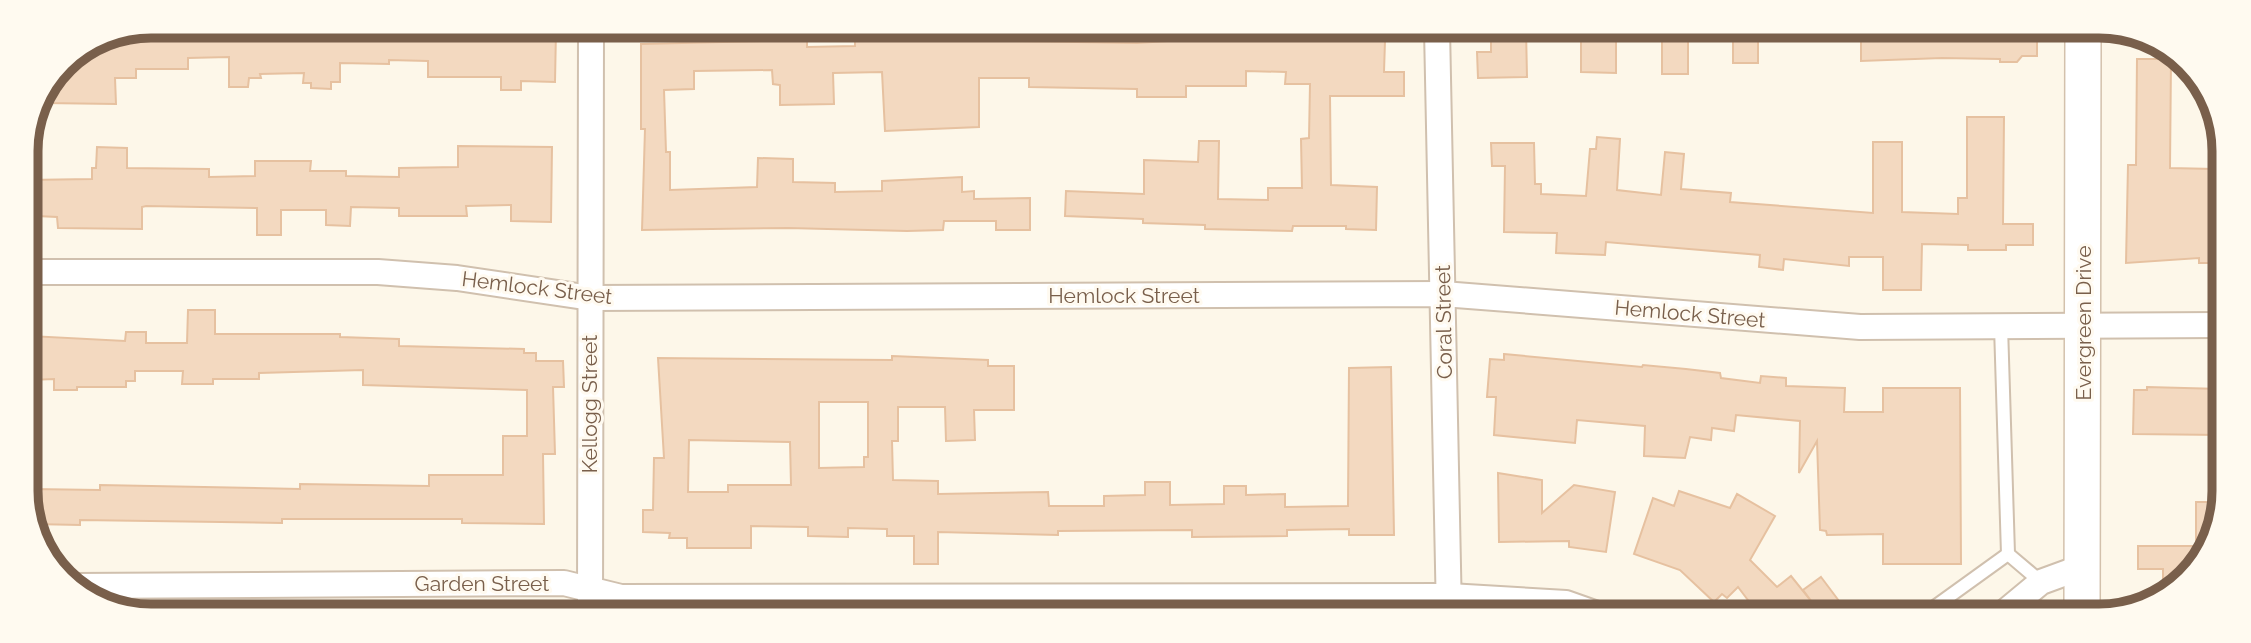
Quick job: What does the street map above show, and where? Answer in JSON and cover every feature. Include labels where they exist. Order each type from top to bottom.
[{"type":"street","name":"Kellogg Street","points":[[590,604],[591,38]]},
{"type":"street","name":"Coral Street","points":[[1437,38],[1449,604]]},
{"type":"street","name":"Evergreen Drive","points":[[2082,604],[2083,38]]},
{"type":"street","name":"Hemlock Street","points":[[39,272],[378,272],[457,278],[590,298],[1444,294],[1860,327],[2212,325]]},
{"type":"street","points":[[2014,604],[2041,582],[2082,567]]},
{"type":"street","name":"Garden Street","points":[[90,586],[564,583],[621,597],[1265,604]]},
{"type":"street","name":"Garden Street","points":[[1527,604],[1569,604]]},
{"type":"lane","points":[[2000,326],[2008,554],[2041,582]]},
{"type":"lane","points":[[1939,604],[2008,554]]},
{"type":"building","points":[[152,38],[556,38],[555,82],[521,81],[521,90],[501,90],[501,77],[428,77],[428,61],[389,60],[389,64],[340,63],[340,82],[331,82],[331,89],[311,88],[311,83],[303,83],[304,73],[260,74],[261,78],[249,78],[248,87],[229,87],[229,57],[188,58],[188,69],[136,69],[136,78],[115,78],[116,104],[50,103],[72,72],[89,58],[108,47]]},
{"type":"building","points":[[1167,38],[1357,38],[1357,41],[1385,41],[1384,72],[1404,72],[1404,96],[1330,96],[1331,185],[1377,187],[1376,230],[1346,229],[1346,226],[1293,226],[1292,231],[1205,229],[1205,225],[1143,223],[1143,219],[1065,216],[1066,191],[1144,194],[1144,160],[1198,162],[1199,141],[1219,141],[1218,199],[1268,200],[1268,188],[1302,188],[1301,139],[1309,138],[1310,84],[1285,84],[1286,72],[1246,71],[1246,86],[1186,86],[1186,97],[1137,97],[1137,89],[1029,87],[1029,78],[979,78],[979,127],[885,131],[882,72],[833,73],[834,104],[780,105],[780,85],[773,84],[772,70],[694,71],[694,89],[664,90],[666,152],[670,152],[670,190],[757,187],[758,158],[793,159],[793,182],[835,183],[835,192],[882,191],[882,181],[962,177],[962,192],[974,191],[974,199],[1030,198],[1030,230],[996,230],[996,221],[944,221],[943,230],[642,230],[645,129],[641,129],[641,44],[807,40],[807,47],[855,46],[855,41],[1167,41]]},
{"type":"building","points":[[1491,38],[1526,38],[1527,77],[1478,78],[1477,52],[1491,52]]},
{"type":"building","points":[[1581,38],[1616,38],[1616,73],[1581,72]]},
{"type":"building","points":[[1662,38],[1688,38],[1688,74],[1662,74]]},
{"type":"building","points":[[1733,38],[1758,38],[1758,63],[1733,63]]},
{"type":"building","points":[[1861,38],[2037,38],[2037,56],[2022,56],[2017,62],[1942,58],[1861,61]]},
{"type":"building","points":[[2137,59],[2164,59],[2171,65],[2170,168],[2212,169],[2212,263],[2199,263],[2199,258],[2126,263],[2128,165],[2136,165]]},
{"type":"building","points":[[1967,117],[2004,117],[2003,224],[2033,224],[2033,245],[2006,245],[2006,250],[1968,250],[1968,245],[1922,244],[1921,290],[1883,290],[1883,257],[1849,257],[1849,266],[1784,259],[1783,270],[1759,267],[1760,255],[1606,242],[1605,255],[1556,253],[1557,233],[1504,232],[1505,166],[1492,166],[1491,143],[1534,143],[1535,184],[1541,184],[1541,194],[1586,196],[1590,149],[1596,149],[1597,137],[1620,139],[1617,190],[1661,195],[1665,152],[1684,154],[1681,189],[1731,193],[1730,202],[1873,213],[1873,142],[1902,142],[1902,212],[1958,214],[1958,198],[1967,198]]},
{"type":"building","points":[[458,146],[552,147],[551,222],[511,221],[511,205],[466,206],[467,216],[399,216],[399,208],[351,207],[350,226],[326,225],[326,210],[281,210],[281,235],[257,235],[257,208],[146,206],[142,207],[142,229],[58,228],[57,217],[39,216],[39,180],[92,179],[92,168],[96,168],[97,147],[127,148],[127,168],[209,169],[209,177],[255,176],[255,161],[311,161],[310,171],[346,171],[346,176],[399,177],[399,168],[458,167]]},
{"type":"building","points":[[188,310],[215,310],[215,334],[340,334],[340,337],[399,339],[399,346],[524,349],[524,353],[536,353],[536,361],[563,361],[564,387],[553,387],[555,454],[543,454],[544,524],[462,523],[462,519],[282,519],[282,523],[80,520],[80,525],[44,524],[38,489],[100,490],[100,485],[300,489],[300,484],[429,486],[429,475],[503,475],[503,436],[527,436],[527,390],[363,385],[363,370],[259,373],[259,379],[213,379],[213,384],[182,384],[183,371],[135,371],[135,381],[126,381],[126,387],[77,387],[77,390],[54,390],[54,379],[38,380],[38,336],[125,341],[126,332],[146,332],[146,343],[187,343]]},
{"type":"building","points":[[1504,354],[1686,369],[1720,373],[1721,378],[1760,383],[1761,376],[1786,378],[1786,386],[1845,388],[1844,412],[1883,412],[1883,388],[1960,388],[1961,564],[1883,564],[1883,534],[1827,535],[1826,531],[1820,530],[1817,441],[1799,473],[1800,421],[1736,415],[1734,431],[1712,428],[1711,440],[1690,437],[1685,458],[1644,456],[1645,426],[1577,420],[1575,443],[1494,435],[1496,397],[1487,397],[1490,359],[1504,360]]},
{"type":"building","points":[[892,356],[988,360],[988,366],[1014,366],[1014,410],[974,410],[975,440],[946,441],[945,407],[898,407],[898,441],[892,441],[893,480],[938,481],[938,494],[1048,492],[1049,506],[1104,506],[1104,496],[1145,495],[1145,482],[1170,482],[1170,505],[1224,504],[1224,486],[1246,486],[1246,495],[1285,494],[1285,507],[1348,506],[1349,368],[1391,367],[1394,535],[1349,535],[1349,529],[1287,530],[1287,536],[1192,537],[1192,530],[1058,531],[1058,535],[938,532],[938,564],[914,564],[914,536],[887,536],[887,529],[848,528],[848,537],[808,536],[808,527],[751,526],[751,548],[687,548],[687,538],[669,538],[670,533],[643,532],[643,510],[653,510],[654,458],[664,458],[658,358],[892,360]],"holes":[[[819,402],[868,402],[868,457],[864,457],[864,467],[819,468]],[[689,440],[790,442],[791,485],[728,485],[728,492],[688,492]]]},
{"type":"building","points":[[2147,387],[2212,389],[2212,435],[2133,434],[2134,390],[2147,390]]},
{"type":"building","points":[[1498,473],[1542,480],[1542,513],[1574,485],[1615,492],[1606,552],[1569,547],[1569,541],[1499,542]]},
{"type":"building","points":[[1679,491],[1730,508],[1737,494],[1775,516],[1750,560],[1777,587],[1791,576],[1812,602],[1751,604],[1738,587],[1727,598],[1722,594],[1714,602],[1680,570],[1634,554],[1653,498],[1674,506]]},
{"type":"building","points":[[2196,502],[2211,502],[2206,528],[2197,548],[2174,576],[2163,584],[2163,569],[2138,569],[2138,546],[2196,546]]},
{"type":"building","points":[[1821,577],[1839,601],[1835,604],[1814,604],[1803,590]]}]
